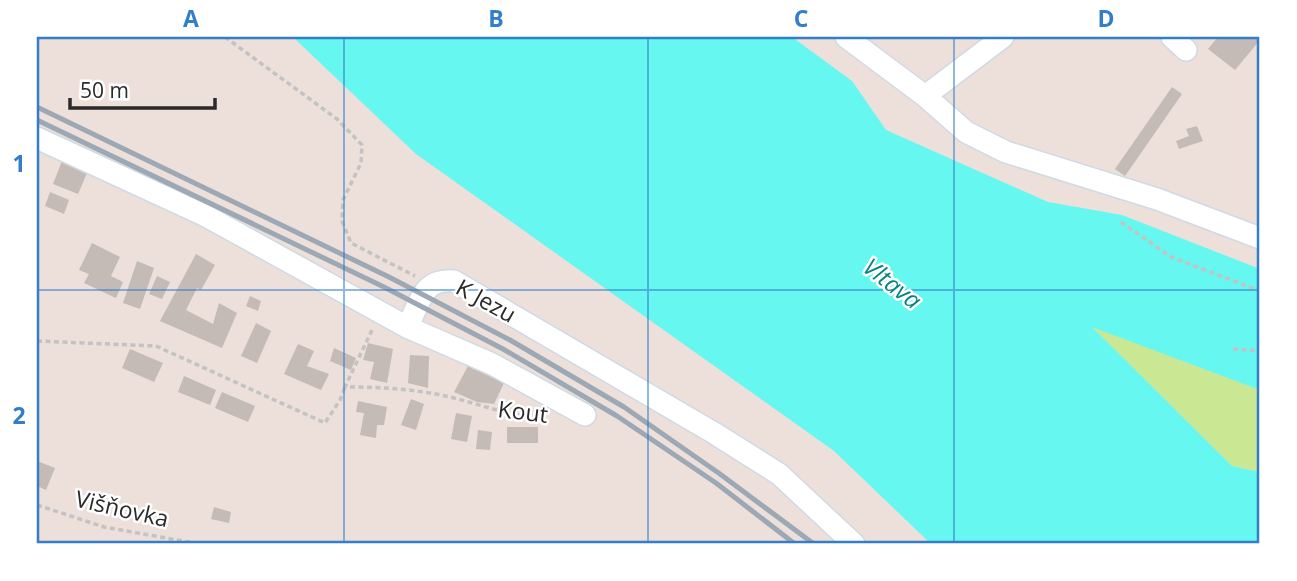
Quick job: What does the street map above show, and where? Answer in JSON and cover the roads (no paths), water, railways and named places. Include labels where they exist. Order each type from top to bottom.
[{"type":"street","points":[[846,37],[925,96],[966,132],[1006,152],[1157,199],[1260,238]]},
{"type":"street","points":[[925,96],[1003,37]]},
{"type":"street","points":[[37,138],[206,216],[407,327]]},
{"type":"street","name":"K Jezu","points":[[407,327],[430,284],[440,280],[454,281],[715,433],[779,474],[854,544]]},
{"type":"street","name":"Kout","points":[[407,327],[492,364],[585,415]]},
{"type":"water","name":"Vltava","points":[[293,37],[792,37],[852,81],[886,130],[1048,202],[1122,215],[1260,269],[1260,390],[1092,327],[1232,466],[1260,472],[1260,544],[931,544],[834,451],[416,154]]},
{"type":"railway","points":[[37,107],[389,277],[510,340],[624,407],[814,544]]},
{"type":"railway","points":[[37,120],[384,287],[503,349],[617,416],[716,483],[795,544]]}]
